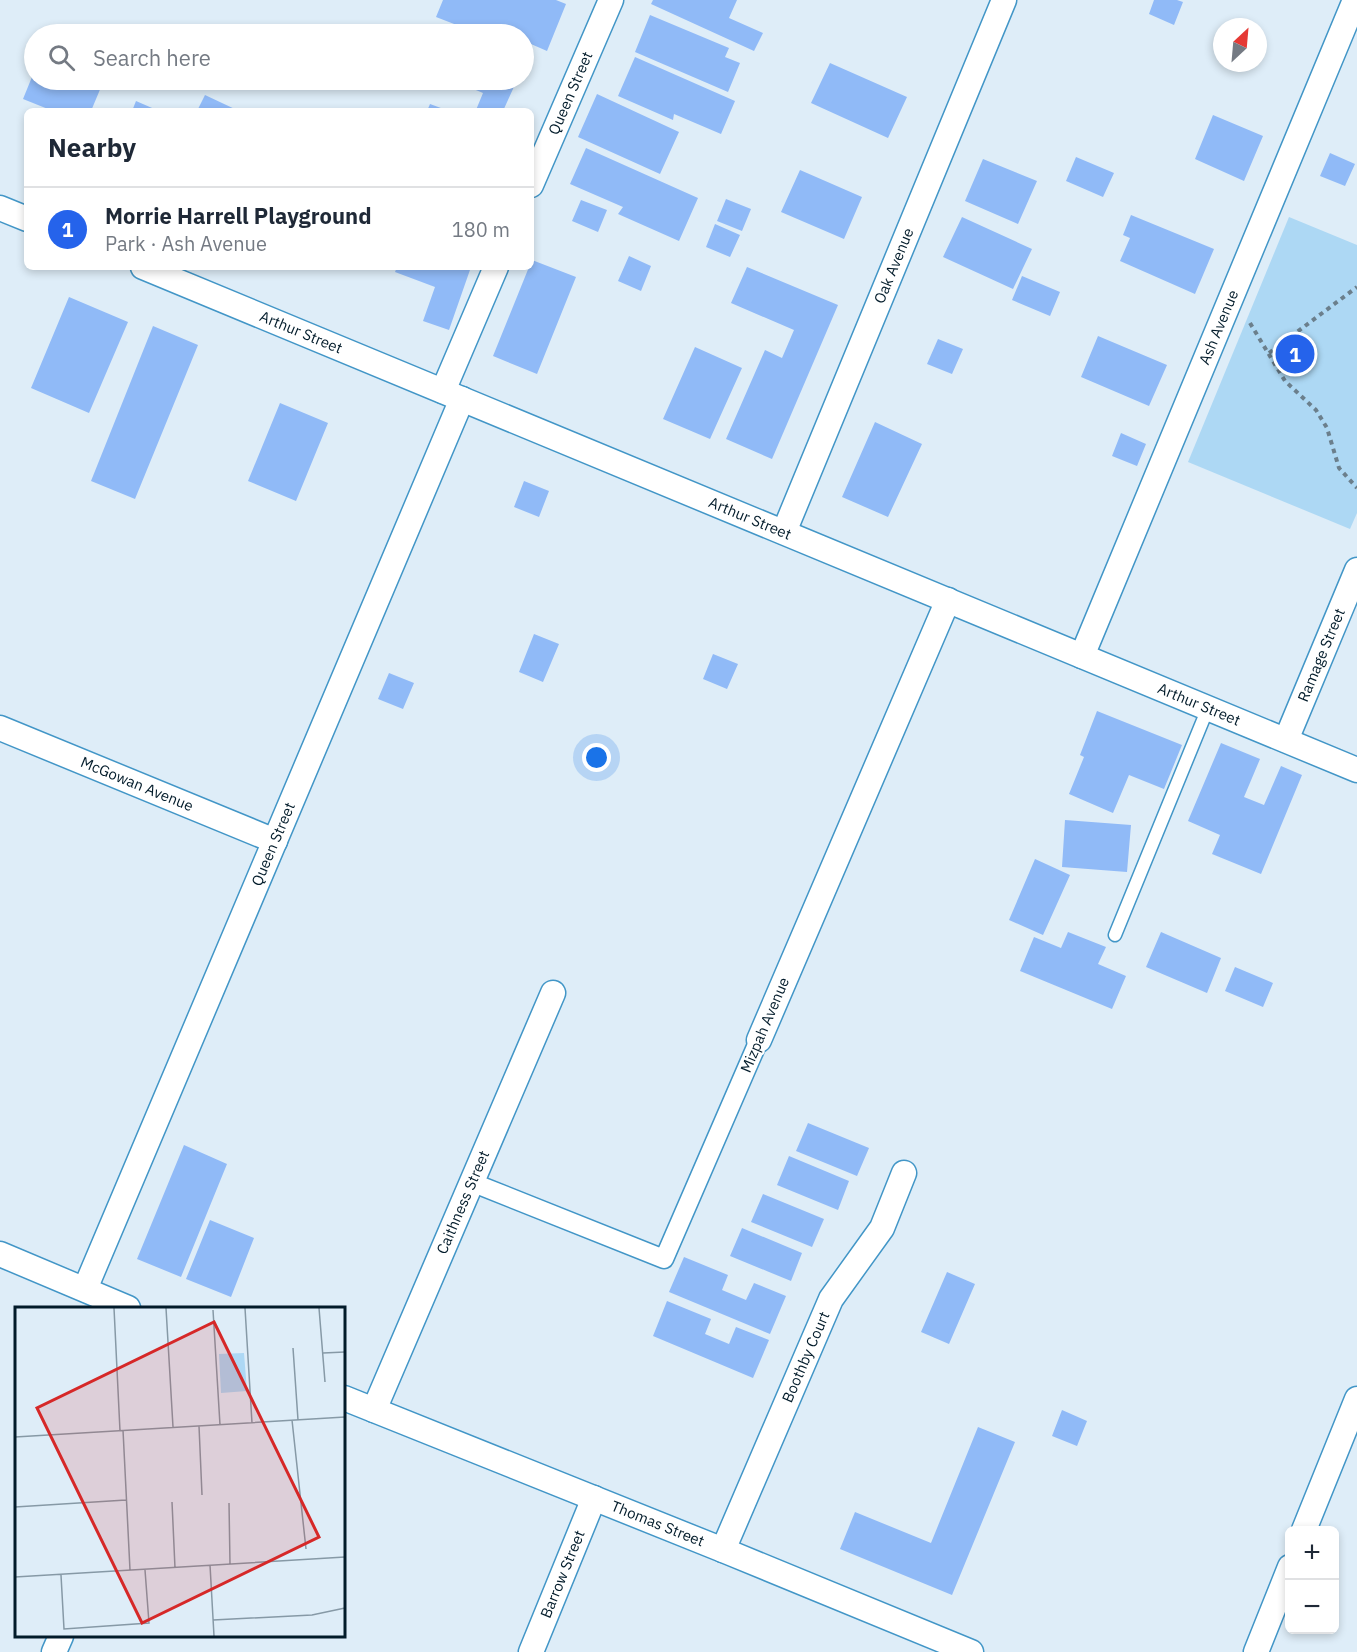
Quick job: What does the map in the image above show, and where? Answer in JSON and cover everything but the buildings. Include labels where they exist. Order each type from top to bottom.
[{"type":"street","name":"Queen Street","points":[[534,178],[610,0]]},
{"type":"street","name":"Oak Avenue","points":[[784,532],[1004,0]]},
{"type":"street","name":"Ash Avenue","points":[[1082,656],[1354,0]]},
{"type":"street","points":[[0,208],[24,218]]},
{"type":"street","name":"Arthur Street","points":[[150,270],[1357,770]]},
{"type":"street","name":"Queen Street","points":[[85,1289],[275,841],[452,395],[495,270]]},
{"type":"street","name":"Ramage Street","points":[[1286,740],[1357,570]]},
{"type":"street","name":"Mizpah Avenue","points":[[471,1182],[664,1259],[948,600]]},
{"type":"street","name":"McGowan Avenue","points":[[0,728],[275,841]]},
{"type":"street","name":"Caithness Street","points":[[374,1410],[553,993]]},
{"type":"street","name":"Boothby Court","points":[[723,1550],[831,1299],[882,1228],[904,1173]]},
{"type":"street","points":[[0,1254],[126,1307]]},
{"type":"street","name":"Thomas Street","points":[[345,1398],[970,1652]]},
{"type":"street","points":[[1306,1526],[1357,1399]]},
{"type":"street","name":"Barrow Street","points":[[531,1652],[594,1498]]},
{"type":"street","points":[[1256,1652],[1285,1580]]},
{"type":"street","points":[[54,1652],[60,1637]]},
{"type":"lane","points":[[1115,935],[1208,708]]},
{"type":"path","points":[[1269,353],[1357,287]]},
{"type":"path","points":[[1225,312],[1251,323],[1285,381],[1316,410],[1327,428],[1339,468],[1357,488]]},
{"type":"shaded area","points":[[1289,217],[1357,245],[1357,513],[1350,529],[1188,462]]},
{"type":"place","name":"Morrie Harrell Playground","points":[[1295,354]]}]
